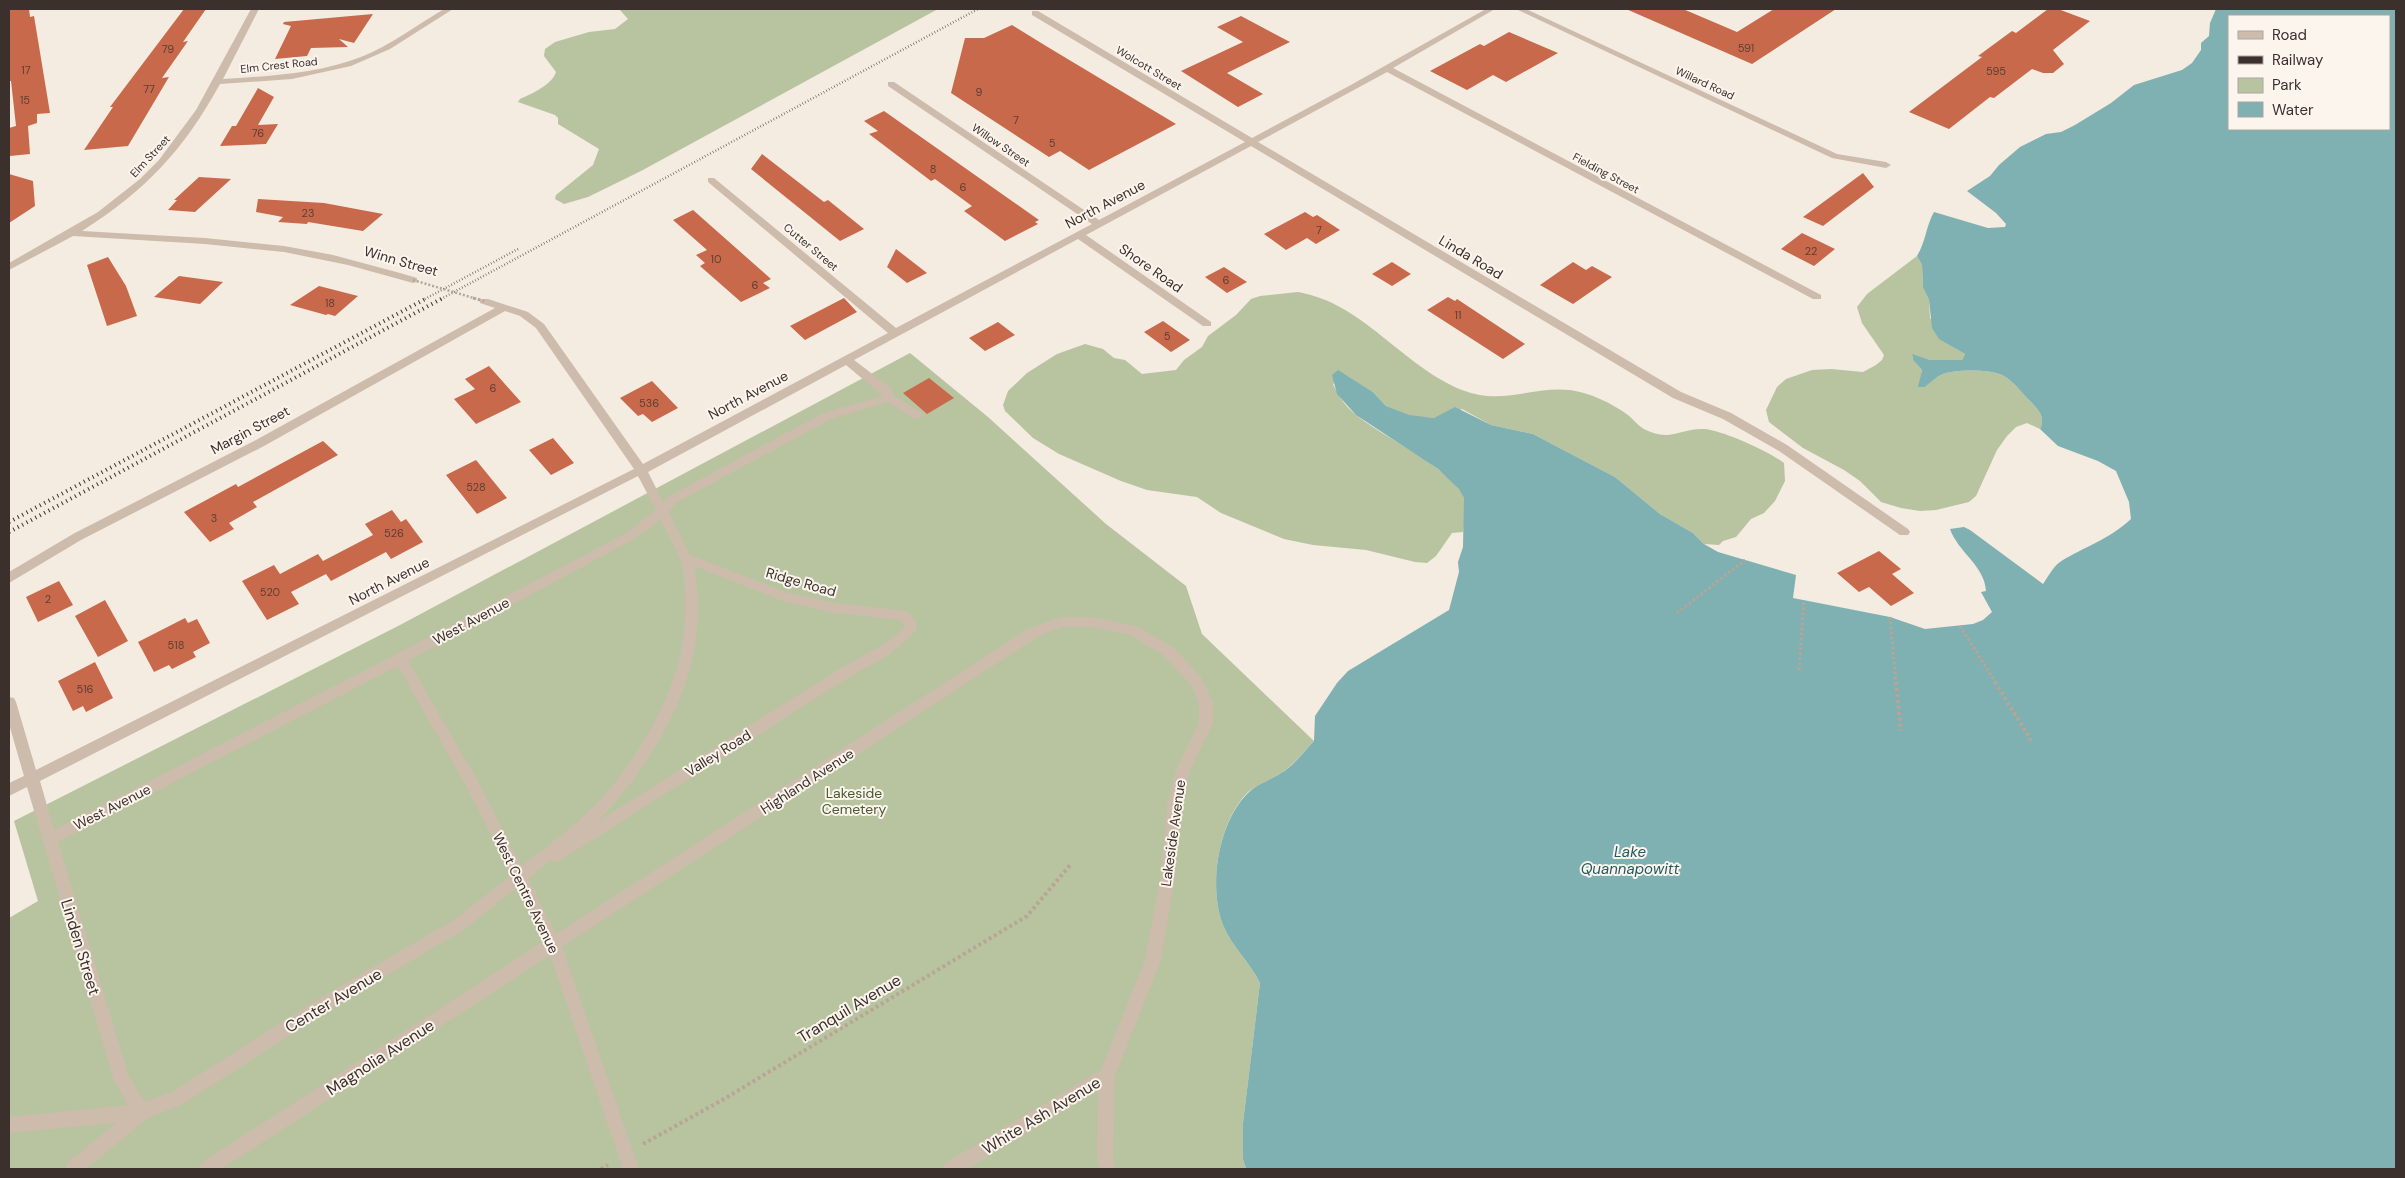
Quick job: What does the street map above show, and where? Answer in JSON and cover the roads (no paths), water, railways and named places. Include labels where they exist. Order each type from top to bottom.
[{"type":"street","name":"Elm Street","points":[[9,267],[72,233],[126,196],[161,164],[180,141],[255,9]]},
{"type":"street","name":"Elm Crest Road","points":[[215,82],[307,74],[344,66],[377,52],[449,9]]},
{"type":"street","name":"North Avenue","points":[[9,790],[641,470],[1252,142],[1491,9]]},
{"type":"street","name":"Willard Road","points":[[1520,9],[1835,156],[1847,160],[1886,165]]},
{"type":"street","name":"Wolcott Street","points":[[1034,13],[1252,142]]},
{"type":"street","name":"Fielding Street","points":[[1386,68],[1817,298]]},
{"type":"street","name":"Willow Street","points":[[891,84],[1099,224]]},
{"type":"street","name":"Linda Road","points":[[1252,142],[1677,395],[1727,416],[1783,448],[1904,532]]},
{"type":"street","name":"Cutter Street","points":[[711,180],[896,334]]},
{"type":"street","name":"Winn Street","points":[[72,233],[223,242],[285,249],[331,258],[413,280]]},
{"type":"street","name":"Shore Road","points":[[1079,235],[1207,324]]},
{"type":"street","points":[[484,301],[524,314],[540,326],[641,470],[686,558],[691,582],[692,625],[686,662],[671,703],[658,730],[611,797],[584,825],[518,878]]},
{"type":"street","name":"Margin Street","points":[[9,578],[77,537],[260,443],[505,307]]},
{"type":"street","points":[[846,359],[888,392],[888,398],[917,415]]},
{"type":"street","name":"West Avenue","points":[[49,840],[400,659],[630,536],[662,512],[672,500],[827,416],[888,398]]},
{"type":"street","name":"Ridge Road","points":[[686,558],[783,596],[834,608],[903,615],[910,622]]},
{"type":"street","name":"Valley Road","points":[[518,878],[846,672],[884,651],[910,631],[910,622]]},
{"type":"street","name":"Highland Avenue","points":[[553,943],[1034,632],[1062,622]]},
{"type":"street","name":"Lakeside Avenue","points":[[1062,622],[1092,622],[1134,631],[1169,652],[1196,681],[1206,702],[1206,724],[1183,770],[1174,806],[1168,876],[1153,960],[1107,1076]]},
{"type":"street","name":"West Centre Avenue","points":[[400,659],[470,780],[518,878],[553,943],[631,1169]]},
{"type":"street","name":"Linden Street","points":[[9,702],[122,1081],[142,1112]]},
{"type":"street","name":"Center Avenue","points":[[9,1125],[142,1112],[177,1098],[326,1003],[460,924],[518,878]]},
{"type":"street","name":"Magnolia Avenue","points":[[207,1169],[553,943]]},
{"type":"street","points":[[1107,1076],[1106,1161],[1108,1169]]},
{"type":"street","name":"White Ash Avenue","points":[[951,1169],[1107,1076]]},
{"type":"street","name":"Center Avenue","points":[[73,1169],[142,1112]]},
{"type":"water","name":"Lake Quannapowitt","points":[[2216,9],[2396,9],[2396,1169],[1246,1169],[1243,1159],[1243,1123],[1260,983],[1227,933],[1219,910],[1216,874],[1223,837],[1238,805],[1248,793],[1286,770],[1314,741],[1315,716],[1337,683],[1348,671],[1449,610],[1459,572],[1458,562],[1463,547],[1464,498],[1459,489],[1438,469],[1356,415],[1337,394],[1332,375],[1338,370],[1373,392],[1386,406],[1409,415],[1434,418],[1455,407],[1491,425],[1533,434],[1615,477],[1660,514],[1693,533],[1704,544],[1718,552],[1796,575],[1793,598],[1890,617],[1925,629],[1973,624],[1983,620],[1992,612],[1981,592],[1986,591],[1981,574],[1959,545],[1950,529],[1964,527],[1970,530],[2043,584],[2060,562],[2105,538],[2131,519],[2129,502],[2116,471],[2098,461],[2058,446],[2040,429],[2042,417],[2038,410],[2004,376],[1974,370],[1956,371],[1940,375],[1925,387],[1918,387],[1922,370],[1913,360],[1912,354],[1930,360],[1962,360],[1965,354],[1939,339],[1932,328],[1929,300],[1923,287],[1922,265],[1917,256],[1929,223],[1934,212],[1988,228],[2005,227],[2006,224],[1996,213],[1967,191],[1990,176],[1999,165],[2020,147],[2046,134],[2061,132],[2075,125],[2111,103],[2134,85],[2182,70],[2192,63],[2201,50],[2201,43],[2209,36],[2210,23]]},
{"type":"railway","points":[[441,299],[978,9]]},
{"type":"railway","points":[[425,299],[518,249]]},
{"type":"railway","points":[[9,522],[427,298]]},
{"type":"railway","points":[[9,532],[443,298]]},
{"type":"park label","name":"Lakeside Cemetery","points":[[854,802]]}]
